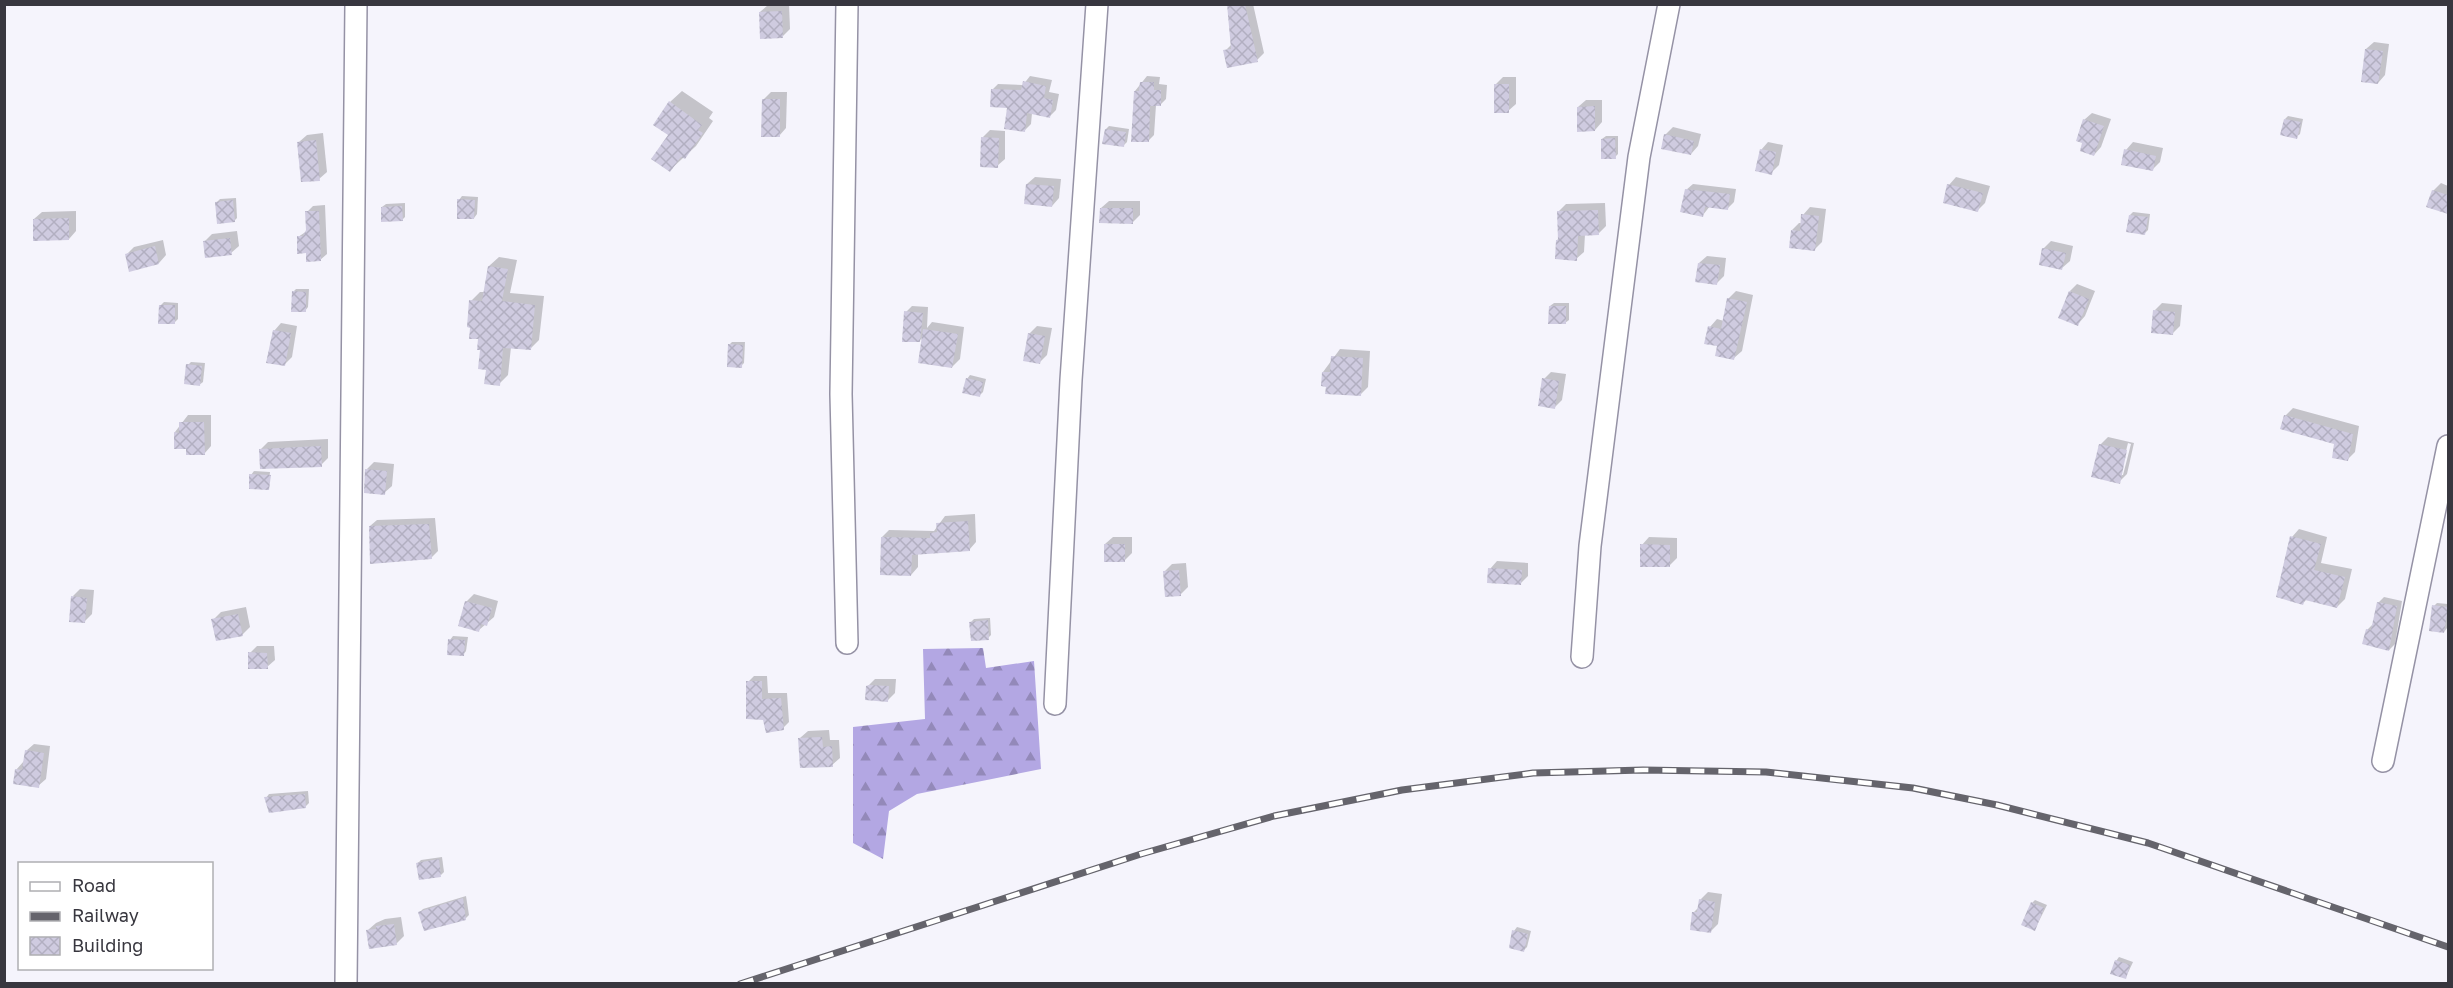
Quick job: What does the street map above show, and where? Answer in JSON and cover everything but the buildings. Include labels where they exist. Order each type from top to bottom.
[{"type":"street","points":[[346,984],[356,4]]},
{"type":"street","points":[[847,4],[841,394],[847,643]]},
{"type":"street","points":[[1055,704],[1071,380],[1097,4]]},
{"type":"street","points":[[1582,657],[1590,546],[1639,158],[1669,4]]},
{"type":"street","points":[[2382,761],[2448,446]]},
{"type":"green space","points":[[983,648],[986,668],[1034,661],[1041,769],[917,794],[889,811],[883,859],[853,843],[853,727],[925,719],[923,649]]},
{"type":"railway","points":[[740,984],[1141,854],[1274,816],[1402,790],[1533,773],[1643,770],[1766,772],[1913,788],[1997,805],[2148,843],[2448,947]]}]
